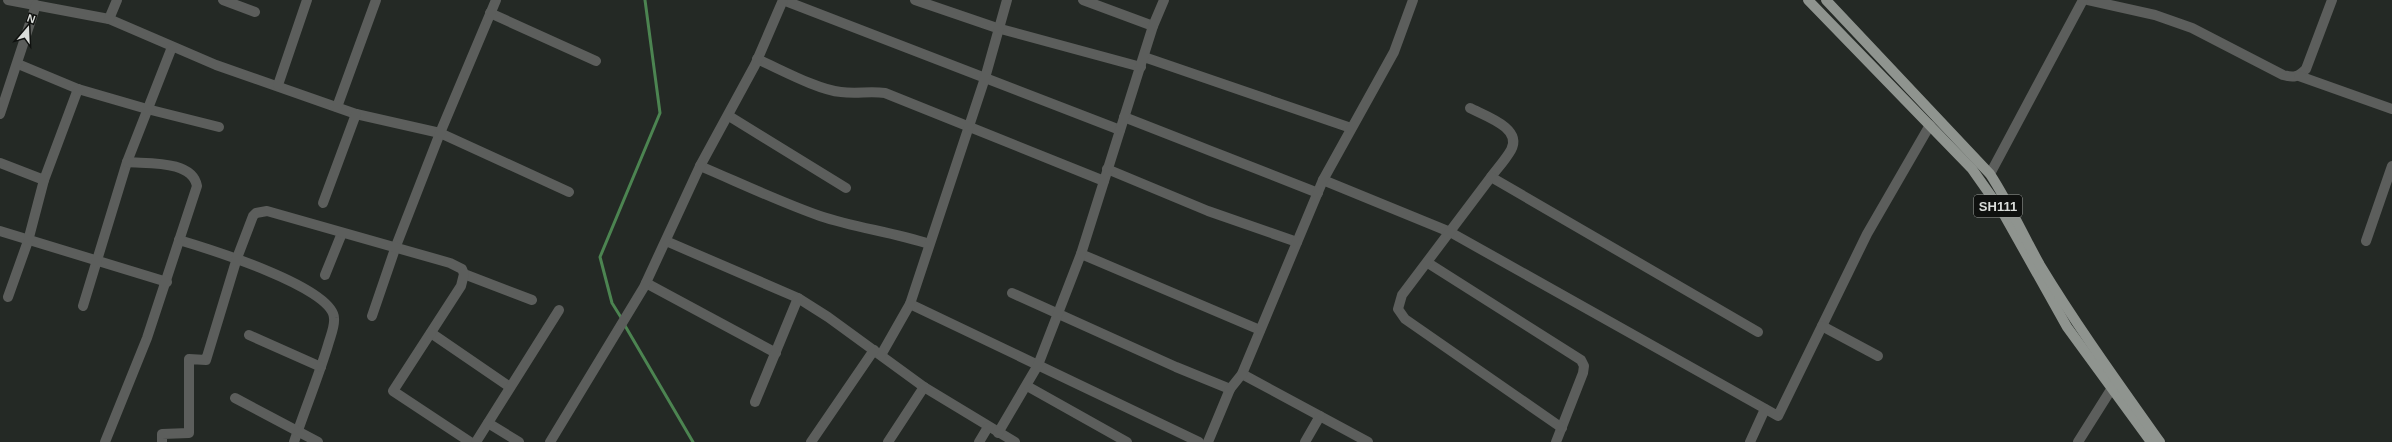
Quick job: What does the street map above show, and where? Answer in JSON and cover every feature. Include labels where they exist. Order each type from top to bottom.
[{"type":"main road","name":"SH111","points":[[1808,0],[1972,170],[2003,213],[2067,327],[2151,442]]},
{"type":"main road","name":"SH111","points":[[1826,0],[1990,174],[2008,203],[2040,264],[2092,346],[2160,442]]},
{"type":"street","points":[[8,0],[108,19],[216,65],[356,114],[440,134],[569,192]]},
{"type":"street","points":[[108,19],[118,0]]},
{"type":"street","points":[[223,0],[254,12]]},
{"type":"street","points":[[278,86],[307,0]]},
{"type":"street","points":[[372,316],[396,246],[440,134],[496,0]]},
{"type":"street","points":[[550,442],[645,285],[700,166],[729,116],[757,59],[783,0],[1120,130]]},
{"type":"street","points":[[915,0],[997,28],[1142,62],[1351,128]]},
{"type":"street","points":[[811,442],[910,304],[984,78],[997,28],[1007,0]]},
{"type":"street","points":[[1083,0],[1153,26]]},
{"type":"street","points":[[998,433],[1038,365],[1056,314],[1081,254],[1153,26],[1164,0]]},
{"type":"street","points":[[1208,442],[1230,389],[1242,374],[1323,180],[1394,52],[1413,0]]},
{"type":"street","points":[[1990,174],[2083,0]]},
{"type":"street","points":[[2088,0],[2156,14],[2192,28],[2283,75],[2299,76],[2392,109]]},
{"type":"street","points":[[2299,76],[2306,69],[2332,0]]},
{"type":"street","points":[[337,107],[373,1]]},
{"type":"street","points":[[0,114],[18,64],[36,5]]},
{"type":"street","points":[[490,14],[596,61]]},
{"type":"street","points":[[83,306],[127,162],[172,47]]},
{"type":"street","points":[[757,59],[829,90],[842,93],[870,91],[885,93],[969,125],[1104,181]]},
{"type":"street","points":[[18,64],[78,89],[147,109],[219,127]]},
{"type":"street","points":[[8,297],[28,241],[44,180],[78,89]]},
{"type":"street","points":[[1470,108],[1504,126],[1513,136],[1514,142],[1511,150],[1428,263],[1402,295],[1399,302],[1400,314],[1562,428]]},
{"type":"street","points":[[323,203],[356,114]]},
{"type":"street","points":[[729,116],[846,188]]},
{"type":"street","points":[[1124,116],[1318,193]]},
{"type":"street","points":[[1323,180],[1450,232],[1778,416],[1867,234],[1930,125]]},
{"type":"street","points":[[105,442],[130,383],[167,282],[179,240],[196,195],[196,180],[192,174],[180,168],[127,162]]},
{"type":"street","points":[[0,164],[44,180]]},
{"type":"street","points":[[700,166],[820,216],[929,244]]},
{"type":"street","points":[[2366,241],[2392,166]]},
{"type":"street","points":[[1107,169],[1208,211],[1297,242]]},
{"type":"street","points":[[1491,177],[1758,332]]},
{"type":"street","points":[[162,442],[162,434],[189,433],[189,359],[206,360],[237,258],[253,216],[260,211],[267,211],[342,233],[396,246],[450,262],[462,269],[464,274],[461,286],[393,391],[470,442]]},
{"type":"street","points":[[0,231],[28,241],[97,260],[167,282]]},
{"type":"street","points":[[325,275],[342,233]]},
{"type":"street","points":[[179,240],[237,258],[310,291],[329,307],[334,318],[321,367],[294,442]]},
{"type":"street","points":[[666,240],[798,298],[877,352],[924,387],[1015,442]]},
{"type":"street","points":[[1081,254],[1260,330]]},
{"type":"street","points":[[1428,263],[1581,360],[1584,366],[1583,373],[1556,442]]},
{"type":"street","points":[[464,274],[532,300]]},
{"type":"street","points":[[645,285],[776,353]]},
{"type":"street","points":[[1012,293],[1056,314],[1230,389]]},
{"type":"street","points":[[755,402],[798,298]]},
{"type":"street","points":[[910,304],[1199,442]]},
{"type":"street","points":[[476,442],[559,310]]},
{"type":"street","points":[[1822,326],[1878,356]]},
{"type":"street","points":[[431,333],[510,387]]},
{"type":"street","points":[[249,335],[321,367]]},
{"type":"street","points":[[1242,374],[1368,442]]},
{"type":"street","points":[[1027,386],[1127,442]]},
{"type":"street","points":[[888,442],[924,387]]},
{"type":"street","points":[[2078,442],[2112,388]]},
{"type":"street","points":[[235,398],[318,442]]},
{"type":"street","points":[[1750,442],[1765,409]]},
{"type":"street","points":[[1304,442],[1320,416]]},
{"type":"street","points":[[488,423],[519,442]]},
{"type":"street","points":[[979,442],[988,427]]},
{"type":"waterway","points":[[622,319],[612,303],[600,257],[660,113],[645,0]]},
{"type":"waterway","points":[[624,324],[693,442]]}]
